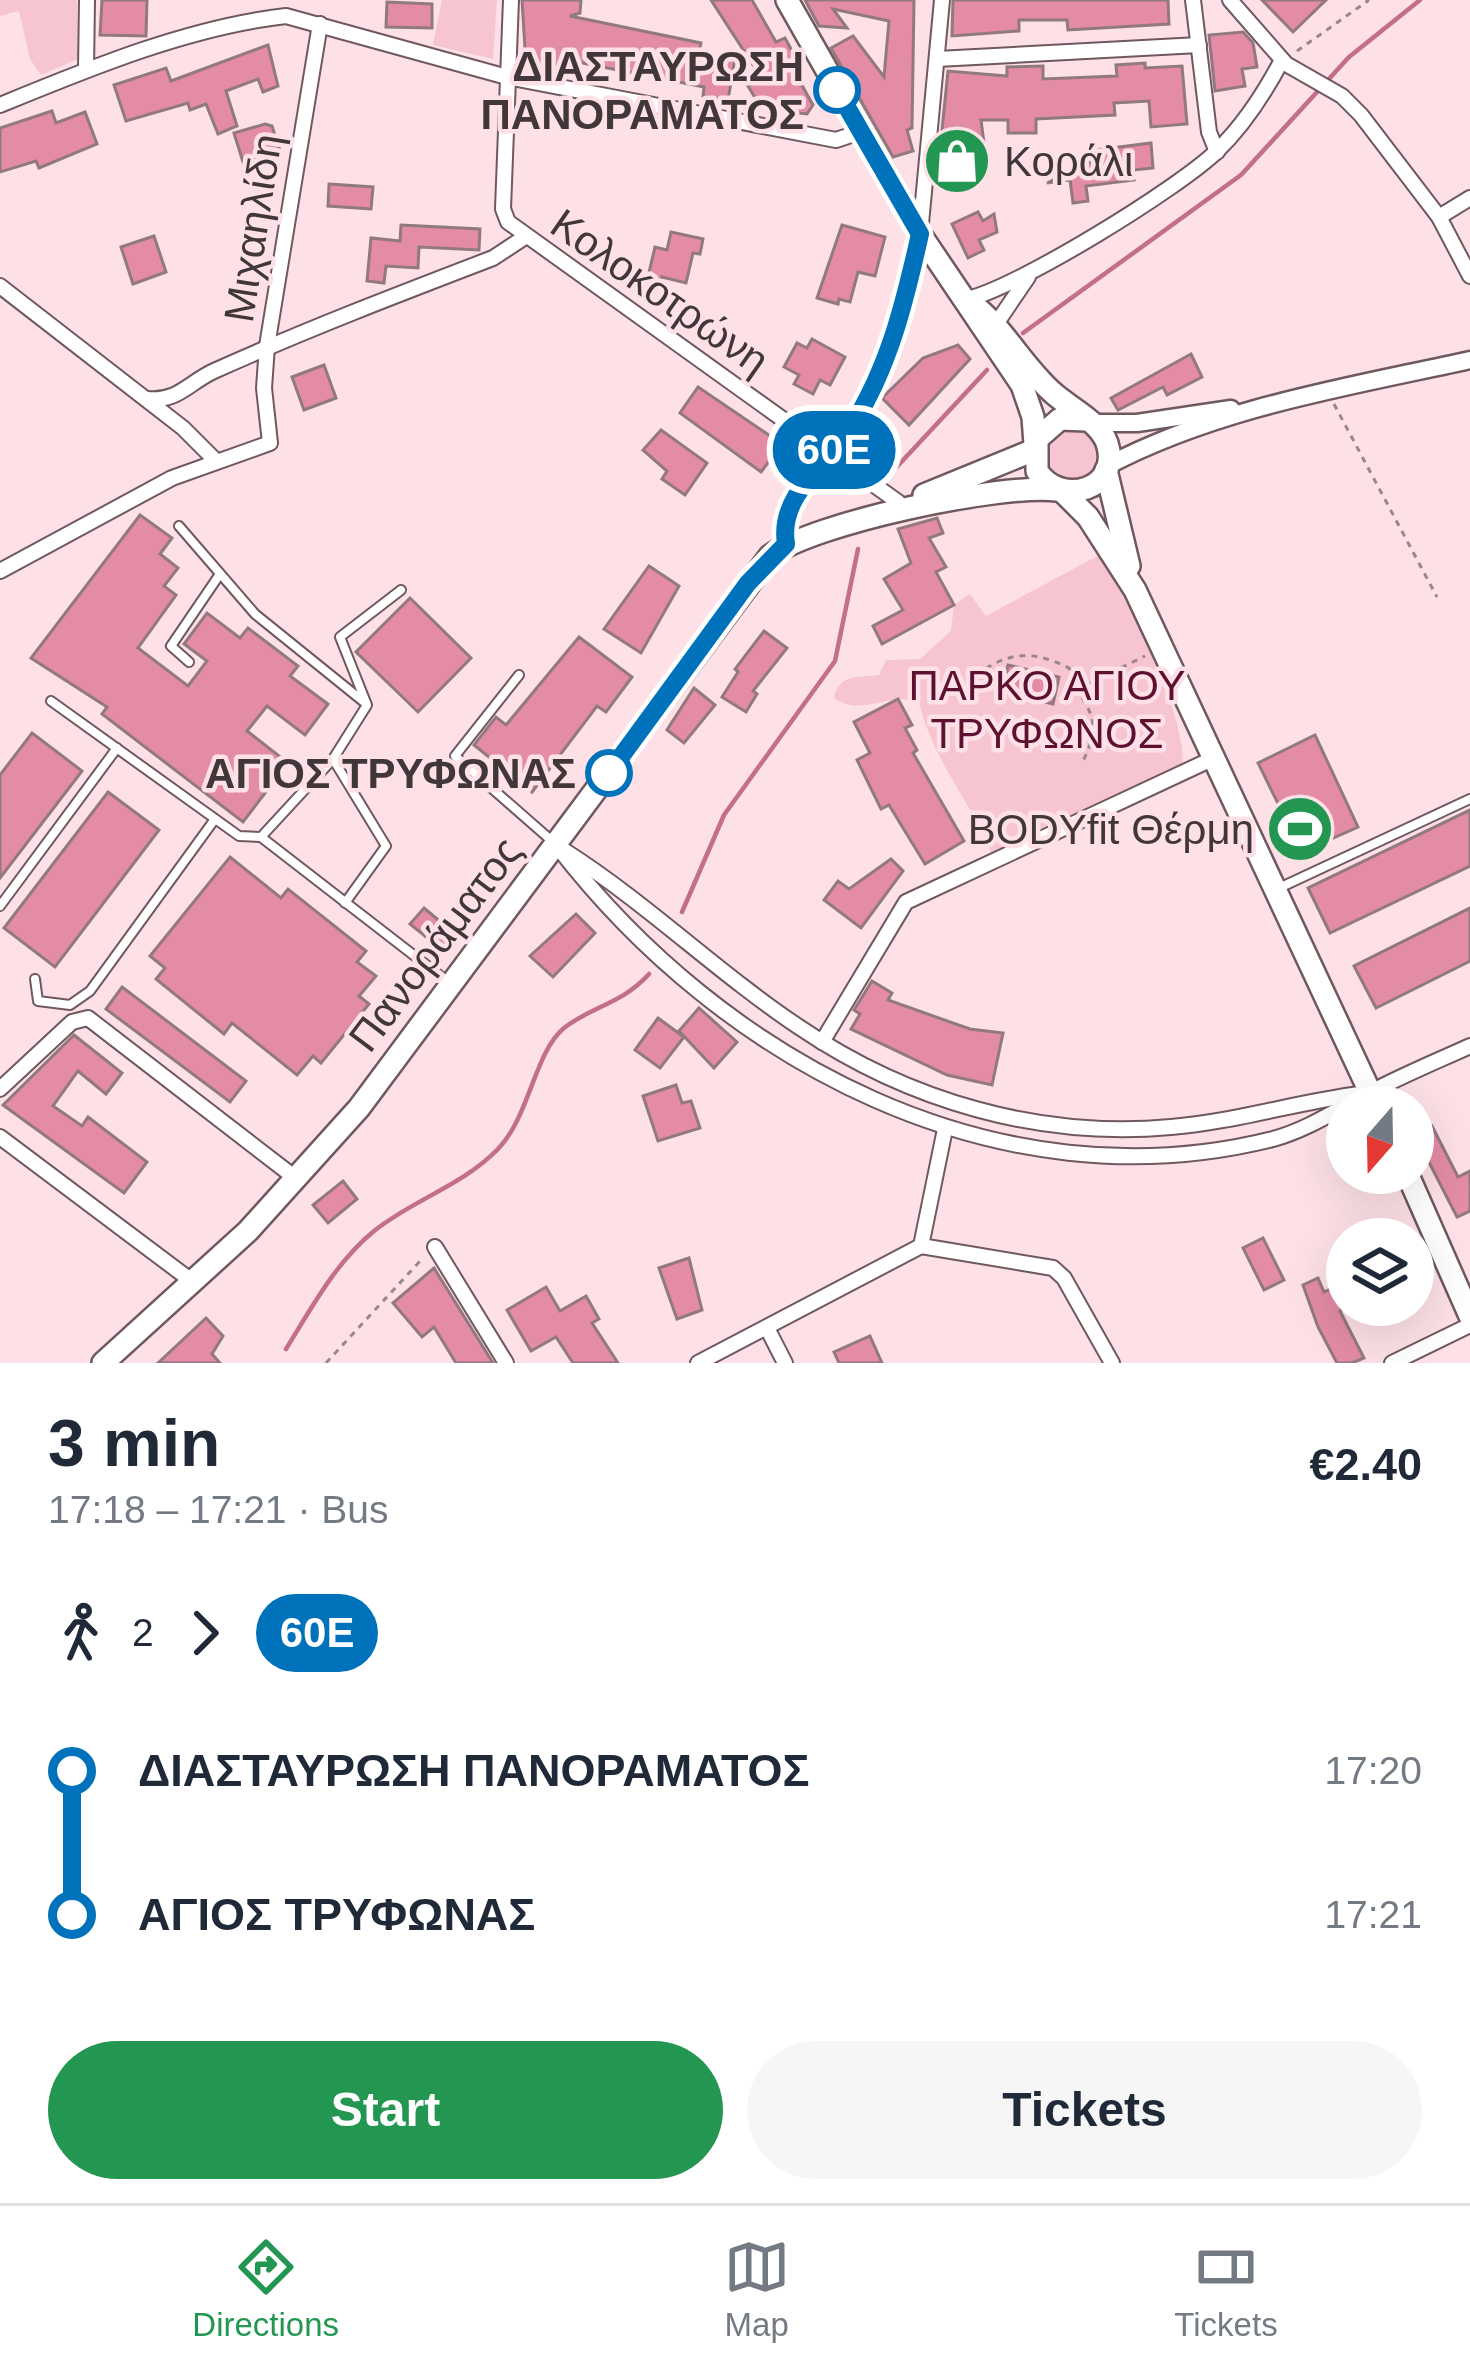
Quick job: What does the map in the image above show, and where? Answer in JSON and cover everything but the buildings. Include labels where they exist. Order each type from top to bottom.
[{"type":"main road","points":[[787,0],[920,234],[1006,347],[1106,442],[1107,468],[1135,590]]},
{"type":"main road","points":[[1006,347],[1030,407],[1037,471],[1088,517],[1135,590],[1367,1086]]},
{"type":"main road","points":[[1034,447],[1055,421],[1088,422]]},
{"type":"main road","name":"Πανοράματος","points":[[862,519],[1012,463],[1034,447]]},
{"type":"main road","points":[[1060,491],[1088,489],[1107,468]]},
{"type":"main road","name":"Πανοράματος","points":[[103,1363],[298,1180],[454,986],[748,583],[786,544],[862,519],[993,490],[1060,491]]},
{"type":"main road","points":[[1416,1194],[1470,1316]]},
{"type":"street","points":[[86,70],[87,0]]},
{"type":"street","name":"Κολοκοτρώνη","points":[[511,0],[503,214],[525,237],[898,502]]},
{"type":"street","points":[[786,544],[788,508],[831,454],[881,372],[920,234],[942,0]]},
{"type":"street","points":[[1193,0],[1209,132],[1216,152]]},
{"type":"street","points":[[1230,0],[1284,62],[1342,95],[1439,217],[1470,276]]},
{"type":"street","points":[[0,105],[86,70],[287,8],[320,24],[507,77],[836,140],[860,131]]},
{"type":"street","name":"Μιχαηλίδη","points":[[215,461],[270,443],[264,388],[267,346],[320,24]]},
{"type":"street","points":[[937,58],[1199,45]]},
{"type":"street","points":[[967,299],[1035,268],[1216,152],[1284,62]]},
{"type":"street","points":[[1439,217],[1470,198]]},
{"type":"street","points":[[147,399],[182,394],[205,376],[267,346],[493,258],[525,237]]},
{"type":"street","points":[[1006,347],[1035,268]]},
{"type":"street","points":[[0,571],[157,484],[215,461],[147,399],[3,295]]},
{"type":"street","points":[[1107,468],[1169,436],[1262,407],[1470,359]]},
{"type":"street","points":[[1088,422],[1137,423],[1262,407]]},
{"type":"street","points":[[822,1042],[905,902],[1212,759]]},
{"type":"street","points":[[557,846],[822,1042],[868,1070],[950,1103],[1023,1121],[1101,1129],[1240,1119],[1326,1107]]},
{"type":"street","points":[[557,846],[633,935],[752,1028],[843,1087],[945,1129],[1054,1153],[1154,1156],[1274,1138],[1326,1118]]},
{"type":"street","points":[[0,1089],[79,1018],[98,1023],[298,1180]]},
{"type":"street","points":[[1399,1086],[1470,1046]]},
{"type":"street","points":[[921,1246],[945,1129]]},
{"type":"street","points":[[0,1136],[193,1282]]},
{"type":"street","points":[[698,1363],[921,1246],[1053,1268],[1064,1277],[1112,1363]]},
{"type":"street","points":[[435,1247],[506,1363]]},
{"type":"street","points":[[1392,1363],[1470,1325]]},
{"type":"street","points":[[767,1328],[785,1363]]},
{"type":"lane","points":[[179,526],[255,614],[368,705]]},
{"type":"lane","points":[[189,662],[171,646],[220,574]]},
{"type":"lane","points":[[368,705],[340,638],[401,590]]},
{"type":"lane","points":[[519,675],[455,756],[557,846]]},
{"type":"lane","points":[[51,701],[239,836],[261,837],[454,986]]},
{"type":"lane","points":[[261,837],[333,758],[368,705]]},
{"type":"lane","points":[[0,906],[118,748]]},
{"type":"lane","points":[[333,758],[386,846],[345,902]]},
{"type":"lane","points":[[1275,890],[1470,799]]},
{"type":"lane","points":[[35,979],[38,1001],[70,1005],[90,991],[215,819]]},
{"type":"path","points":[[1284,62],[1370,0]]},
{"type":"path","points":[[1328,392],[1437,597]]},
{"type":"path","points":[[1076,691],[1162,647]]},
{"type":"path","points":[[976,675],[997,659],[1038,652],[1069,668],[1076,691],[1093,711],[1094,738],[1083,761]]},
{"type":"path","points":[[326,1363],[376,1311],[388,1291],[435,1247]]},
{"type":"green space","points":[[0,0],[77,0],[78,59],[41,75],[30,59],[19,11],[0,16]]},
{"type":"green space","points":[[442,0],[497,0],[493,59],[433,45]]},
{"type":"green space","points":[[1065,427],[1087,431],[1100,448],[1098,470],[1074,485],[1048,474],[1044,446]]},
{"type":"green space","name":"ΠΑΡΚΟ ΑΓΙΟΥ ΤΡΥΦΩΝΟΣ","points":[[1103,553],[1166,688],[1183,769],[992,855],[933,743],[919,702],[907,699],[855,706],[834,698],[840,684],[851,678],[879,675],[886,660],[920,659],[951,631],[954,605],[970,594],[986,616]]},
{"type":"waterway","points":[[1023,333],[1241,175],[1349,57],[1420,0]]},
{"type":"waterway","points":[[892,472],[987,370]]},
{"type":"waterway","points":[[682,912],[724,815],[835,661],[858,549]]},
{"type":"waterway","points":[[286,1349],[325,1286],[360,1243],[498,1149],[518,1120],[546,1053],[564,1028],[628,992],[649,974]]},
{"type":"bus line","name":"60Ε","points":[[609,773],[748,583],[786,544],[783,525],[791,502],[849,430],[890,349],[920,234],[837,90]]},
{"type":"place","name":"ΔΙΑΣΤΑΥΡΩΣΗ ΠΑΝΟΡΑΜΑΤΟΣ","points":[[837,90]]},
{"type":"place","name":"Κοράλι","points":[[957,161]]},
{"type":"place","name":"ΑΓΙΟΣ ΤΡΥΦΩΝΑΣ","points":[[609,773]]},
{"type":"place","name":"BODYfit Θέρμη","points":[[1300,829]]}]
